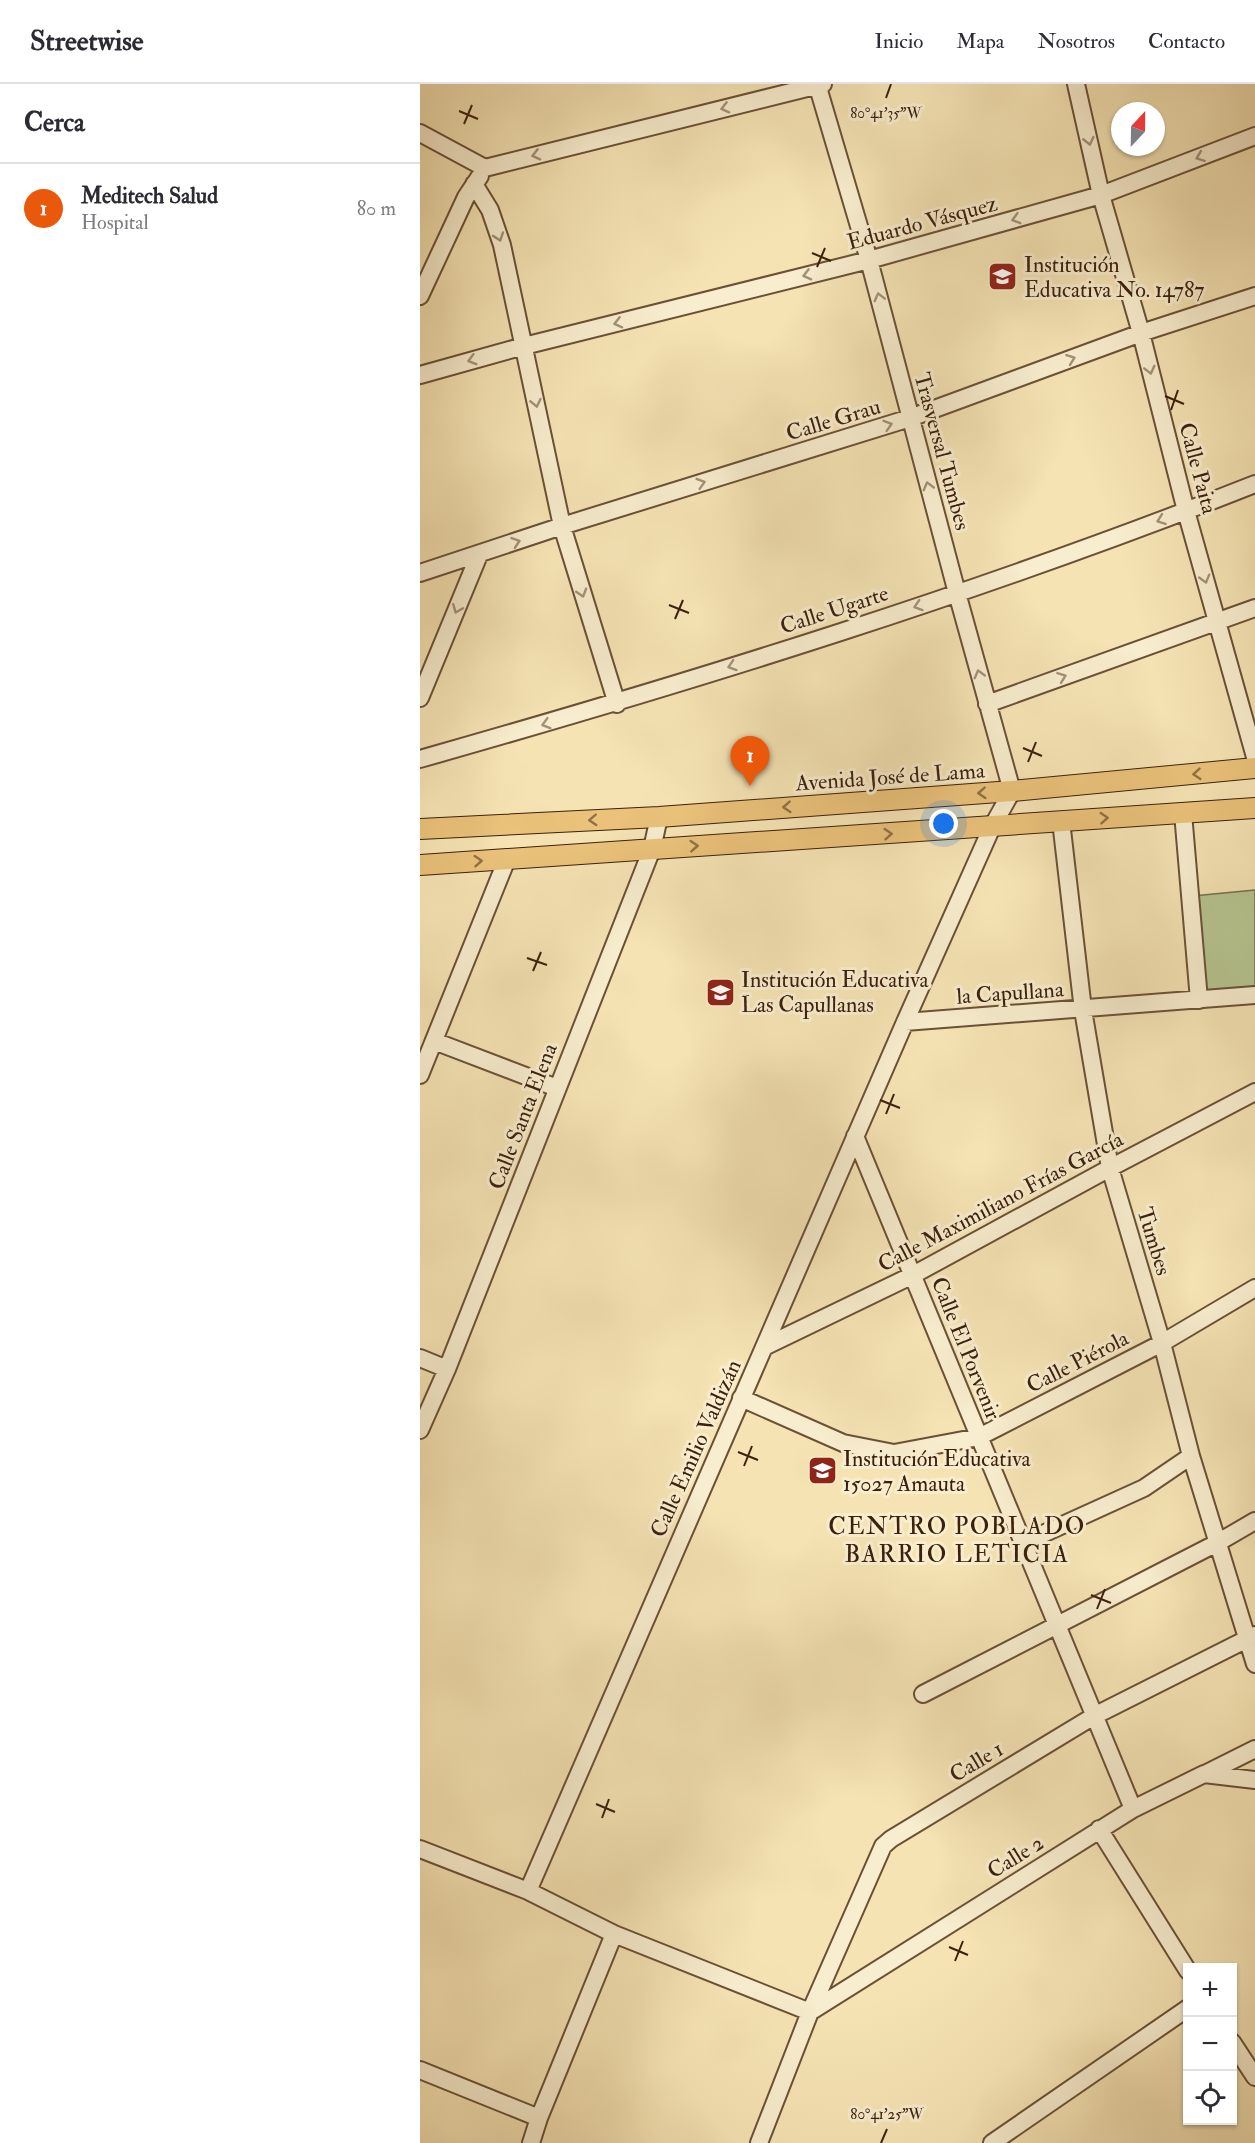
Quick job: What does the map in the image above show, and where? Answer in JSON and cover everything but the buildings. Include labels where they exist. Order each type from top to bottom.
[{"type":"main road","name":"Avenida José de Lama","points":[[420,829],[659,817],[1012,791],[1255,768]]},
{"type":"main road","points":[[420,865],[1255,808]]},
{"type":"street","points":[[420,296],[466,196],[485,168],[819,84]]},
{"type":"street","name":"Trasversal Tumbes","points":[[819,84],[869,260],[1012,791]]},
{"type":"street","name":"Calle Paita","points":[[1076,84],[1101,195],[1141,333],[1186,511],[1255,757]]},
{"type":"street","points":[[420,133],[485,168]]},
{"type":"street","name":"Eduardo Vásquez","points":[[421,376],[524,346],[869,260],[1101,195],[1255,136]]},
{"type":"street","points":[[474,184],[490,210],[502,245],[562,526],[617,704]]},
{"type":"street","name":"Calle Grau","points":[[420,573],[562,526],[910,418],[1141,333],[1255,296]]},
{"type":"street","name":"Calle Ugarte","points":[[420,759],[617,704],[957,593],[1255,484]]},
{"type":"street","points":[[420,698],[479,555]]},
{"type":"street","points":[[987,704],[1255,608]]},
{"type":"street","points":[[992,827],[1012,791]]},
{"type":"street","points":[[1183,813],[1199,1000]]},
{"type":"street","name":"Calle Santa Elena","points":[[420,1430],[447,1369],[652,849],[659,817]]},
{"type":"street","name":"Tumbes","points":[[1061,821],[1083,1010],[1110,1168],[1162,1343],[1191,1456],[1217,1543],[1251,1637],[1255,1664]]},
{"type":"street","name":"Calle Emilio Valdizán","points":[[528,1891],[855,1136],[992,827]]},
{"type":"street","points":[[420,1075],[507,859]]},
{"type":"street","name":"la Capullana","points":[[905,1022],[1255,995]]},
{"type":"street","points":[[434,1041],[556,1088]]},
{"type":"street","name":"Calle Maximiliano Frías García","points":[[764,1347],[913,1275],[1255,1092]]},
{"type":"street","name":"Calle El Porvenir","points":[[855,1136],[1133,1809]]},
{"type":"street","name":"Calle Piérola","points":[[741,1398],[843,1443],[894,1453],[980,1437],[1162,1343],[1255,1288]]},
{"type":"street","points":[[420,1358],[447,1369]]},
{"type":"street","points":[[1023,1543],[1144,1488],[1191,1456]]},
{"type":"street","points":[[923,1695],[1217,1543],[1255,1521]]},
{"type":"street","name":"Calle 1","points":[[759,2143],[810,2012],[883,1846],[1094,1716],[1251,1637]]},
{"type":"street","name":"Calle 2","points":[[810,2012],[1099,1829],[1133,1809],[1255,1749]]},
{"type":"street","points":[[1204,1774],[1255,1780]]},
{"type":"street","points":[[1099,1829],[1183,1963]]},
{"type":"street","points":[[420,1849],[528,1891],[614,1934],[810,2012]]},
{"type":"street","points":[[531,2143],[614,1934]]},
{"type":"street","points":[[992,2143],[1183,2011]]},
{"type":"street","points":[[1237,2048],[1254,2072]]},
{"type":"street","points":[[420,2070],[539,2118]]},
{"type":"green space","points":[[1255,890],[1255,986],[1201,991],[1193,896]]},
{"type":"place","name":"Institución Educativa No. 14787","points":[[1003,277]]},
{"type":"place","name":"Meditech Salud","points":[[750,786]]},
{"type":"place","name":"Institución Educativa Las Capullanas","points":[[720,992]]},
{"type":"place","name":"Institución Educativa 15027 Amauta","points":[[822,1471]]},
{"type":"district","name":"CENTRO POBLADO BARRIO LETICIA","points":[[957,1540]]}]
